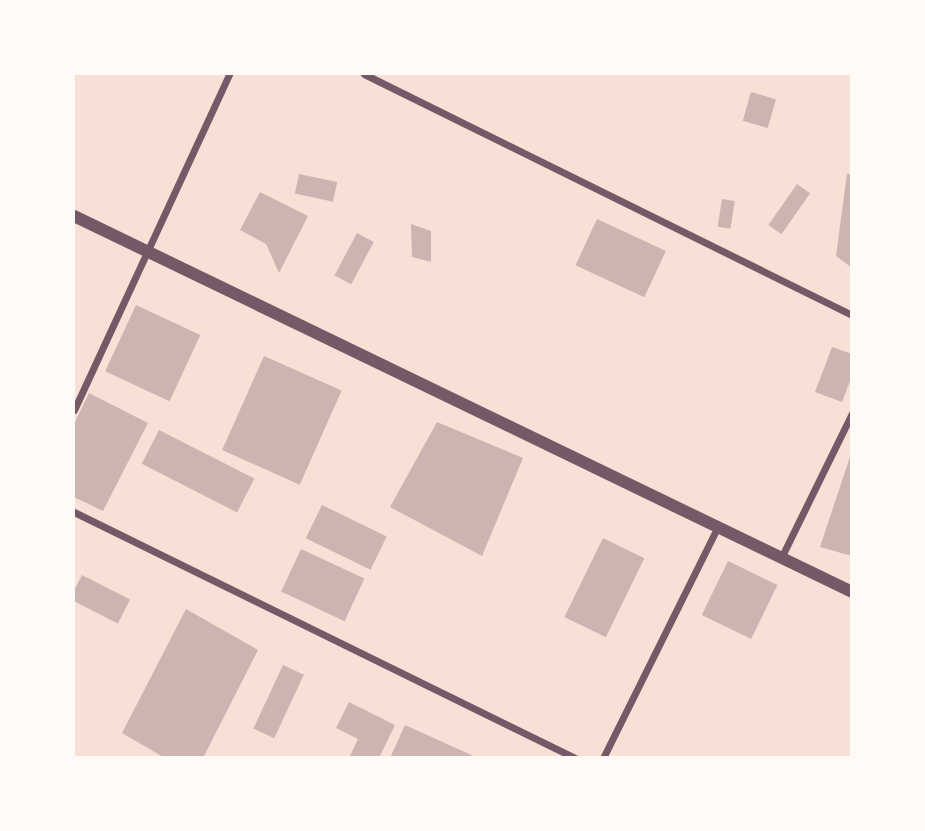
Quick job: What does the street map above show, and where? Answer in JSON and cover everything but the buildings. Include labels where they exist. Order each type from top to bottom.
[{"type":"street","points":[[74,410],[229,74]]},
{"type":"street","points":[[364,74],[852,315]]},
{"type":"street","points":[[74,216],[852,592]]},
{"type":"street","points":[[781,558],[852,413]]},
{"type":"street","points":[[74,512],[575,758]]},
{"type":"street","points":[[603,758],[717,528]]}]
